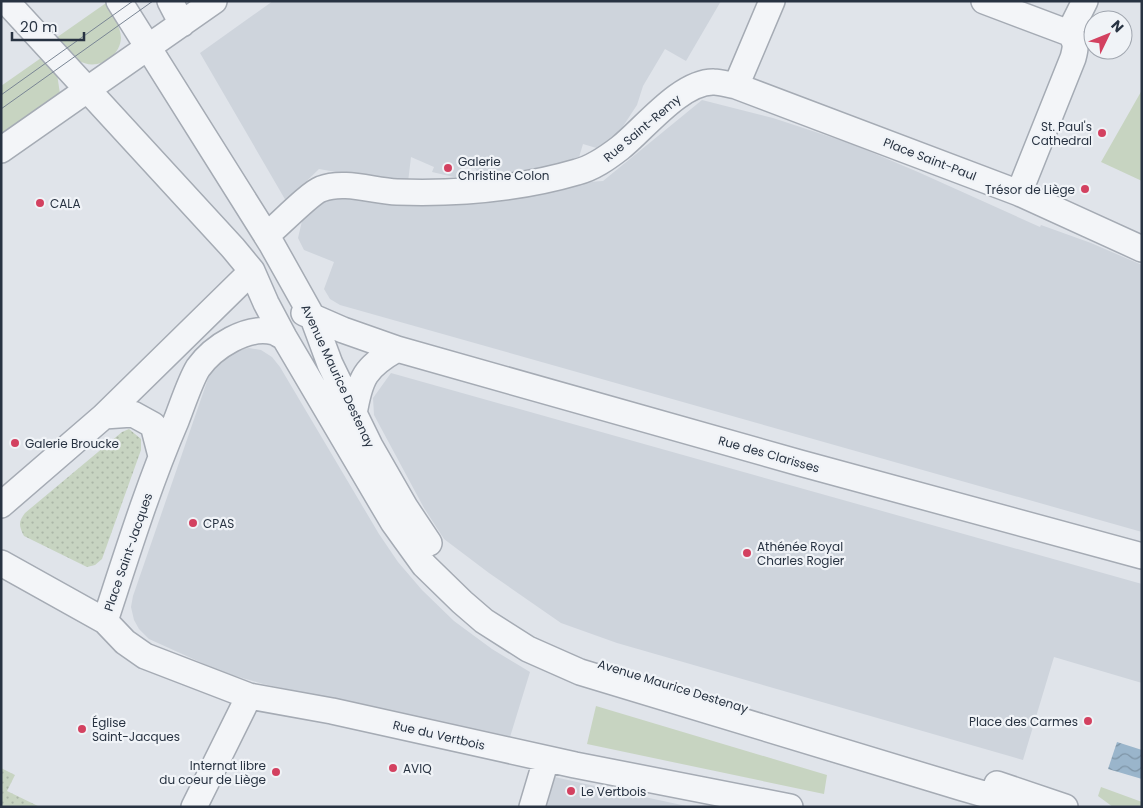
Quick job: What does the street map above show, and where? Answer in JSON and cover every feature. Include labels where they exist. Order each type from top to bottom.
[{"type":"street","name":"Avenue Maurice Destenay","points":[[6,1],[252,271],[284,337],[393,522],[424,565],[484,621],[504,635],[556,663],[605,681],[994,797],[1016,807]]},
{"type":"street","name":"Avenue Maurice Destenay","points":[[119,1],[266,235],[313,318],[330,364],[354,414],[404,507],[420,532],[442,559],[483,599],[502,614],[538,636],[608,668],[994,783],[1065,807]]},
{"type":"street","points":[[170,1],[182,24]]},
{"type":"street","points":[[1,150],[88,91],[214,1]]},
{"type":"street","points":[[736,86],[772,1]]},
{"type":"street","points":[[984,1],[1069,33],[1075,39],[1076,48],[1073,58],[1020,193]]},
{"type":"street","points":[[1069,33],[1085,1]]},
{"type":"street","name":"Rue Saint-Remy","points":[[266,235],[319,189],[335,185],[396,192],[455,192],[519,185],[579,172],[602,162],[665,106],[696,85],[713,81],[736,86]]},
{"type":"street","name":"Place Saint-Paul","points":[[736,86],[1020,193],[1142,249]]},
{"type":"street","points":[[1,505],[104,416],[252,271]]},
{"type":"street","name":"Rue des Clarisses","points":[[252,271],[282,301],[313,318],[398,349],[800,463],[1142,556]]},
{"type":"street","name":"Place Saint-Jacques","points":[[1,563],[105,621],[161,456],[198,369],[210,355],[226,343],[246,334],[273,332],[284,337]]},
{"type":"street","points":[[354,414],[359,388],[370,368],[379,360],[398,349]]},
{"type":"street","points":[[104,416],[133,414],[153,425],[161,456]]},
{"type":"street","name":"Rue du Vertbois","points":[[105,621],[125,642],[145,656],[249,696],[332,711],[546,760],[790,807]]},
{"type":"street","points":[[194,807],[249,696]]},
{"type":"street","points":[[532,807],[546,760]]},
{"type":"shaded area","points":[[273,1],[721,1],[686,61],[665,49],[643,86],[637,105],[612,143],[603,150],[583,144],[577,164],[566,169],[475,178],[476,169],[462,166],[458,178],[432,172],[434,167],[411,157],[408,182],[398,183],[319,169],[286,201],[200,53]]},
{"type":"shaded area","points":[[702,100],[773,118],[852,144],[1040,227],[1041,225],[1091,243],[1142,265],[1142,532],[340,305],[330,299],[324,289],[334,262],[304,250],[298,238],[302,221],[310,211],[325,199],[603,181]]},
{"type":"shaded area","points":[[249,348],[261,350],[272,357],[280,367],[379,534],[398,562],[422,590],[454,621],[492,649],[530,672],[510,737],[263,684],[222,672],[149,639],[139,629],[134,620],[131,607],[133,596],[211,370],[219,361],[237,350]]},
{"type":"shaded area","name":"Athénée Royal Charles Rogier","points":[[391,373],[1142,584],[1142,683],[1054,657],[1023,760],[617,643],[561,623],[444,539],[424,508],[374,415],[373,398]]},
{"type":"shaded area","points":[[550,776],[626,793],[691,807],[539,807]]},
{"type":"green space","points":[[106,3],[119,29],[120,45],[116,52],[105,61],[99,64],[85,63],[75,58],[56,38]]},
{"type":"green space","points":[[41,58],[57,74],[62,107],[1,148],[1,86]]},
{"type":"green space","points":[[1142,90],[1142,181],[1101,162]]},
{"type":"green space","points":[[129,429],[141,439],[141,450],[102,559],[95,565],[87,567],[24,536],[20,524],[25,513],[122,432]]},
{"type":"green space","points":[[596,706],[827,775],[824,794],[587,744]]},
{"type":"green space","points":[[1,768],[15,775],[7,791],[40,807],[1,807]]},
{"type":"green space","points":[[1101,787],[1142,802],[1142,807],[1113,807],[1098,796]]},
{"type":"water","points":[[1117,742],[1142,750],[1142,779],[1108,769]]},
{"type":"tram line","points":[[1,95],[133,1]]},
{"type":"tram line","points":[[1,109],[153,1]]},
{"type":"place","name":"St. Paul's Cathedral","points":[[1102,133]]},
{"type":"place","name":"Galerie Christine Colon","points":[[448,168]]},
{"type":"place","name":"Trésor de Liège","points":[[1085,189]]},
{"type":"place","name":"CALA","points":[[40,203]]},
{"type":"place","name":"Galerie Broucke","points":[[15,443]]},
{"type":"place","name":"CPAS","points":[[193,523]]},
{"type":"place","name":"Athénée Royal Charles Rogier","points":[[747,553]]},
{"type":"place","name":"Place des Carmes","points":[[1088,721]]},
{"type":"place","name":"Église Saint-Jacques","points":[[82,729]]},
{"type":"place","name":"AVIQ","points":[[393,768]]},
{"type":"place","name":"Internat libre du coeur de Liège","points":[[276,772]]},
{"type":"place","name":"Le Vertbois","points":[[571,791]]}]
